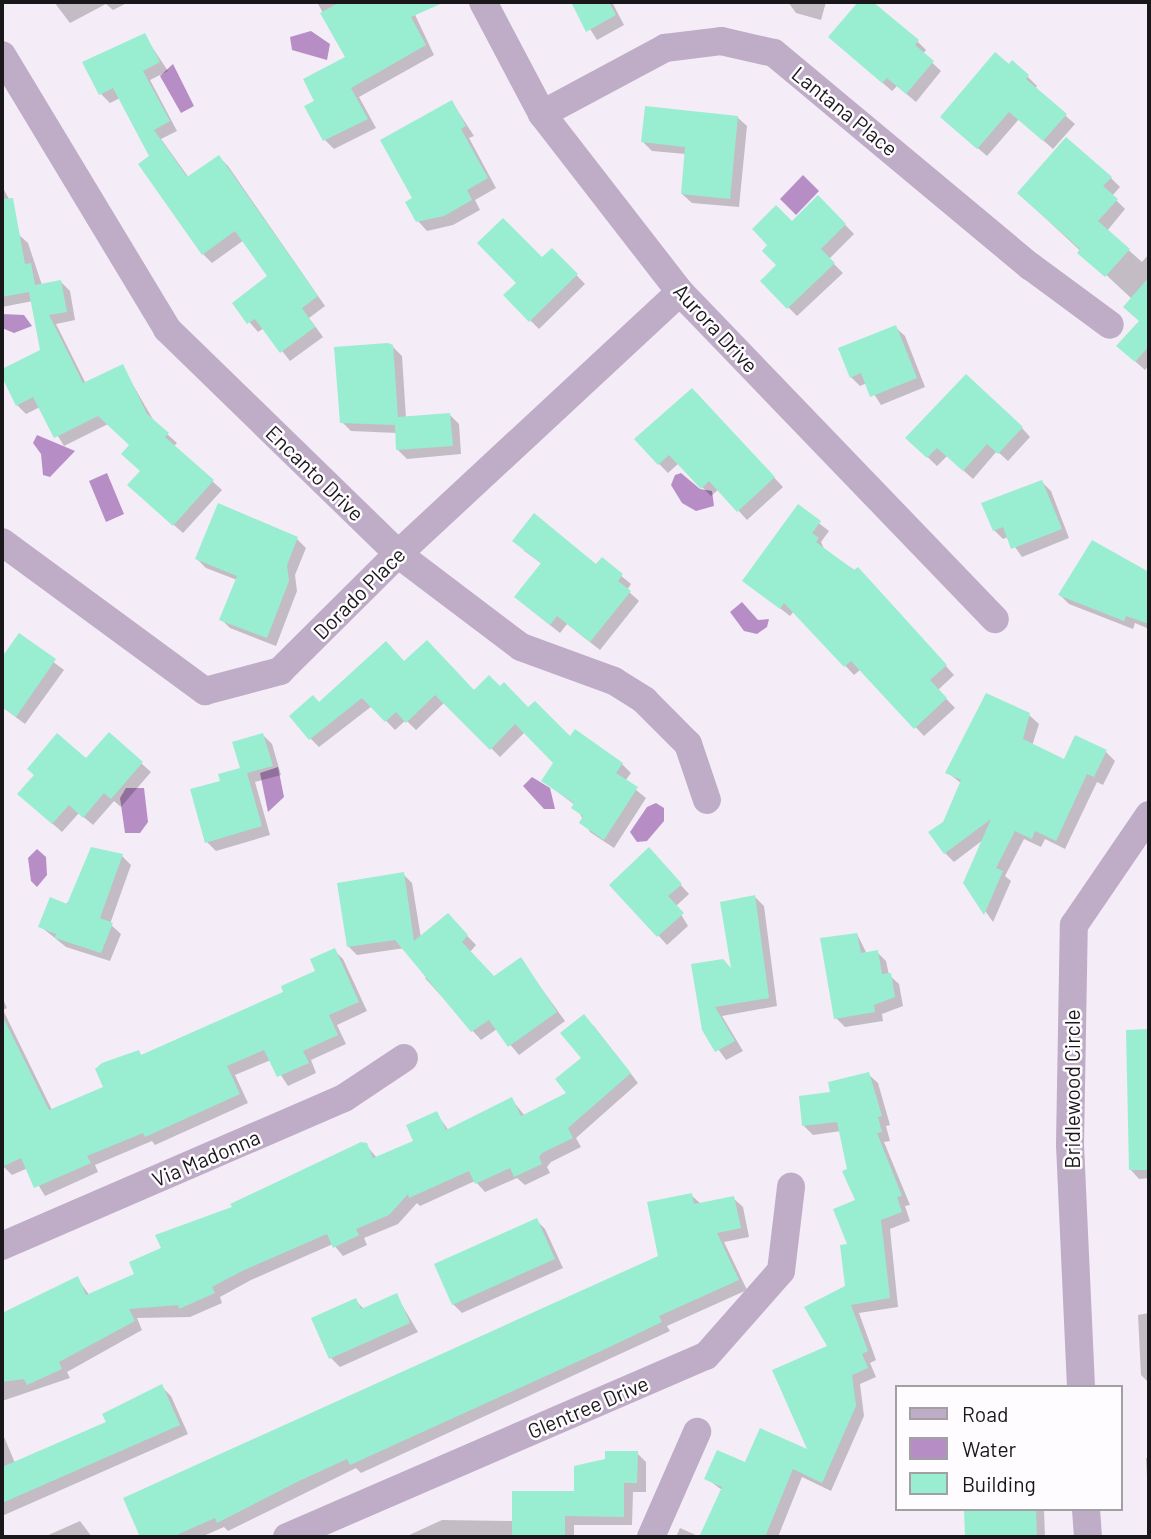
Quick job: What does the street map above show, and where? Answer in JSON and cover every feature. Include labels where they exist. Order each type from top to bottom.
[{"type":"street","name":"Aurora Drive","points":[[483,2],[542,114],[680,292],[995,619]]},
{"type":"street","name":"Lantana Place","points":[[542,114],[665,48],[721,41],[774,53],[1030,267],[1110,325]]},
{"type":"street","name":"Encanto Drive","points":[[2,55],[167,329],[397,554],[521,647],[614,681],[644,700],[688,744],[707,800]]},
{"type":"street","name":"Dorado Place","points":[[2,542],[205,691],[280,671],[397,554],[680,292]]},
{"type":"street","name":"Bridlewood Circle","points":[[1081,1385],[1070,1144],[1074,925],[1149,815]]},
{"type":"street","name":"Via Madonna","points":[[2,1246],[344,1098],[404,1058]]},
{"type":"street","name":"Glentree Drive","points":[[288,1537],[706,1356],[781,1271],[791,1187]]},
{"type":"street","points":[[651,1537],[697,1432]]},
{"type":"street","points":[[1086,1511],[1088,1537]]},
{"type":"water","points":[[311,31],[330,44],[327,60],[292,50],[290,37]]},
{"type":"water","points":[[173,64],[194,106],[181,113],[160,76]]},
{"type":"water","points":[[803,175],[819,191],[796,215],[780,199]]},
{"type":"water","points":[[2,314],[24,315],[32,326],[14,333],[2,328]]},
{"type":"water","points":[[37,435],[75,451],[50,477],[43,475],[41,454],[33,443]]},
{"type":"water","points":[[107,473],[124,514],[106,522],[89,481]]},
{"type":"water","points":[[681,473],[700,489],[712,491],[714,506],[696,511],[682,503],[671,485],[675,475]]},
{"type":"water","points":[[742,602],[758,620],[769,619],[767,627],[757,634],[744,631],[730,612]]},
{"type":"water","points":[[278,767],[284,797],[268,812],[260,773]]},
{"type":"water","points":[[532,777],[550,788],[555,809],[544,809],[523,786]]},
{"type":"water","points":[[126,788],[144,788],[148,822],[140,833],[125,833],[120,798]]},
{"type":"water","points":[[656,803],[664,808],[664,821],[647,841],[637,842],[630,832],[647,807]]},
{"type":"water","points":[[37,849],[46,857],[47,875],[37,887],[31,881],[28,858]]},
{"type":"building","points":[[340,2],[445,2],[411,17],[426,45],[351,88],[368,119],[323,141],[304,106],[314,101],[303,79],[345,57],[320,13]]},
{"type":"building","points":[[571,2],[609,2],[616,15],[586,32]]},
{"type":"building","points":[[858,2],[873,2],[919,40],[915,45],[934,61],[906,94],[887,78],[882,83],[828,37]]},
{"type":"building","points":[[145,33],[160,62],[143,71],[170,121],[154,130],[187,177],[219,155],[318,296],[302,308],[315,327],[280,353],[255,319],[247,324],[232,303],[267,276],[235,231],[202,255],[138,164],[149,156],[113,88],[99,95],[82,62]]},
{"type":"building","points":[[995,52],[1009,64],[1012,60],[1029,75],[1026,79],[1067,114],[1043,141],[1009,112],[977,149],[940,117]]},
{"type":"building","points":[[452,100],[466,126],[461,129],[488,178],[467,190],[472,200],[444,216],[416,222],[405,202],[412,198],[380,140]]},
{"type":"building","points":[[645,106],[738,116],[730,199],[681,194],[685,147],[641,142]]},
{"type":"building","points":[[1066,137],[1112,177],[1103,186],[1118,199],[1098,221],[1130,249],[1105,277],[1077,253],[1080,249],[1017,193]]},
{"type":"building","points":[[818,195],[846,224],[821,249],[835,263],[787,309],[760,281],[776,265],[762,251],[767,245],[752,229],[776,205],[792,221]]},
{"type":"building","points":[[13,198],[25,264],[31,263],[35,285],[61,280],[67,312],[49,315],[83,383],[123,364],[147,414],[169,433],[165,437],[214,480],[173,526],[127,485],[140,471],[121,454],[129,445],[98,416],[54,438],[33,397],[16,406],[2,377],[2,369],[40,350],[29,292],[2,297],[2,199]]},
{"type":"building","points":[[503,218],[542,257],[552,248],[578,274],[529,322],[503,295],[516,283],[477,243]]},
{"type":"building","points":[[1149,277],[1149,346],[1135,362],[1116,346],[1139,321],[1123,307]]},
{"type":"building","points":[[896,325],[917,378],[870,397],[861,373],[850,378],[838,348]]},
{"type":"building","points":[[388,343],[393,345],[398,417],[450,413],[453,446],[396,450],[395,425],[340,423],[334,347]]},
{"type":"building","points":[[966,374],[1023,427],[998,454],[987,444],[963,471],[937,448],[927,458],[905,438]]},
{"type":"building","points":[[692,388],[775,477],[737,512],[709,481],[701,489],[669,455],[658,465],[634,439]]},
{"type":"building","points":[[1042,480],[1062,529],[1011,549],[1003,527],[993,531],[981,503]]},
{"type":"building","points":[[218,503],[298,537],[287,565],[289,581],[267,638],[219,620],[237,576],[195,559]]},
{"type":"building","points":[[798,504],[821,521],[812,533],[819,538],[816,542],[854,570],[858,567],[947,665],[930,680],[947,698],[914,729],[851,661],[844,667],[784,603],[780,609],[742,581]]},
{"type":"building","points":[[534,513],[596,564],[602,557],[623,574],[618,581],[631,591],[590,642],[557,616],[550,625],[514,597],[541,563],[512,541]]},
{"type":"building","points":[[1092,540],[1149,572],[1149,624],[1126,616],[1124,621],[1058,595]]},
{"type":"building","points":[[19,633],[56,659],[16,717],[2,707],[2,657]]},
{"type":"building","points":[[427,640],[474,690],[489,675],[500,686],[504,682],[528,707],[535,701],[570,736],[575,729],[623,763],[616,773],[638,787],[604,840],[579,823],[583,816],[571,808],[574,803],[541,781],[553,763],[515,724],[490,750],[435,695],[406,723],[396,712],[385,722],[362,698],[309,740],[289,716],[313,695],[319,702],[386,641],[404,661]]},
{"type":"building","points":[[986,693],[1030,713],[1023,739],[1064,759],[1075,735],[1107,750],[1094,777],[1087,774],[1056,841],[1035,831],[1032,839],[1015,831],[996,868],[1003,871],[984,915],[963,883],[991,819],[944,854],[928,832],[943,822],[961,780],[945,773]]},
{"type":"building","points":[[109,732],[143,762],[111,799],[104,793],[83,818],[69,805],[52,824],[17,794],[34,775],[27,769],[57,733],[86,758]]},
{"type":"building","points":[[263,733],[273,766],[247,773],[262,826],[205,843],[190,789],[220,781],[218,774],[240,768],[232,742]]},
{"type":"building","points":[[91,847],[123,854],[100,918],[113,923],[101,953],[55,938],[56,934],[38,927],[50,897],[67,904]]},
{"type":"building","points":[[649,847],[682,884],[668,896],[684,913],[657,937],[609,885]]},
{"type":"building","points":[[404,872],[414,941],[448,913],[468,935],[462,942],[494,976],[521,957],[557,1012],[508,1047],[489,1020],[471,1032],[395,940],[347,947],[337,883]]},
{"type":"building","points":[[755,895],[769,998],[715,1007],[735,1041],[715,1052],[702,1030],[691,964],[723,959],[731,968],[720,902]]},
{"type":"building","points":[[857,933],[861,953],[878,950],[882,974],[891,973],[895,997],[874,1005],[875,1012],[834,1019],[820,938]]},
{"type":"building","points":[[335,948],[359,1002],[329,1015],[338,1035],[303,1051],[309,1063],[277,1077],[264,1050],[227,1066],[240,1094],[145,1137],[143,1133],[87,1156],[91,1163],[34,1188],[21,1158],[2,1167],[2,1015],[49,1110],[103,1087],[95,1069],[102,1063],[139,1050],[141,1055],[283,992],[281,986],[315,971],[310,959]]},
{"type":"building","points":[[584,1014],[631,1073],[568,1128],[573,1138],[542,1153],[539,1157],[542,1164],[514,1177],[510,1168],[475,1184],[469,1171],[409,1198],[408,1194],[389,1215],[356,1229],[359,1235],[333,1248],[327,1234],[242,1271],[212,1287],[215,1293],[179,1309],[178,1305],[129,1309],[135,1321],[59,1362],[62,1369],[27,1385],[24,1379],[2,1382],[2,1313],[78,1276],[86,1295],[134,1274],[129,1262],[161,1248],[155,1235],[232,1207],[230,1204],[361,1142],[367,1143],[373,1158],[413,1141],[406,1125],[437,1111],[446,1130],[512,1097],[521,1116],[566,1093],[555,1079],[581,1058],[560,1033]]},
{"type":"building","points":[[1149,1029],[1149,1170],[1129,1170],[1126,1030]]},
{"type":"building","points":[[869,1072],[882,1116],[878,1117],[882,1132],[877,1133],[902,1196],[897,1197],[902,1212],[881,1220],[890,1298],[851,1305],[868,1351],[862,1354],[868,1368],[852,1375],[856,1406],[822,1483],[793,1469],[765,1537],[699,1537],[722,1487],[704,1479],[717,1450],[745,1462],[760,1428],[807,1449],[772,1370],[827,1346],[804,1307],[845,1286],[840,1245],[847,1244],[833,1209],[855,1200],[842,1171],[847,1169],[837,1122],[802,1126],[799,1096],[830,1092],[828,1082]]},
{"type":"building","points":[[692,1193],[694,1204],[734,1196],[741,1228],[717,1233],[739,1280],[659,1316],[662,1322],[601,1351],[350,1465],[347,1459],[217,1523],[215,1518],[172,1537],[140,1537],[123,1498],[658,1256],[647,1202]]},
{"type":"building","points":[[537,1218],[555,1259],[452,1305],[434,1264]]},
{"type":"building","points":[[397,1293],[410,1323],[329,1359],[311,1318],[356,1298],[361,1309]]},
{"type":"building","points":[[162,1384],[180,1425],[2,1503],[2,1467],[106,1422],[102,1414]]},
{"type":"building","points":[[605,1451],[638,1451],[637,1483],[624,1483],[624,1517],[565,1516],[565,1537],[512,1537],[512,1491],[574,1491],[574,1466],[605,1459]]},
{"type":"building","points":[[964,1511],[1036,1511],[1037,1537],[965,1537]]}]
